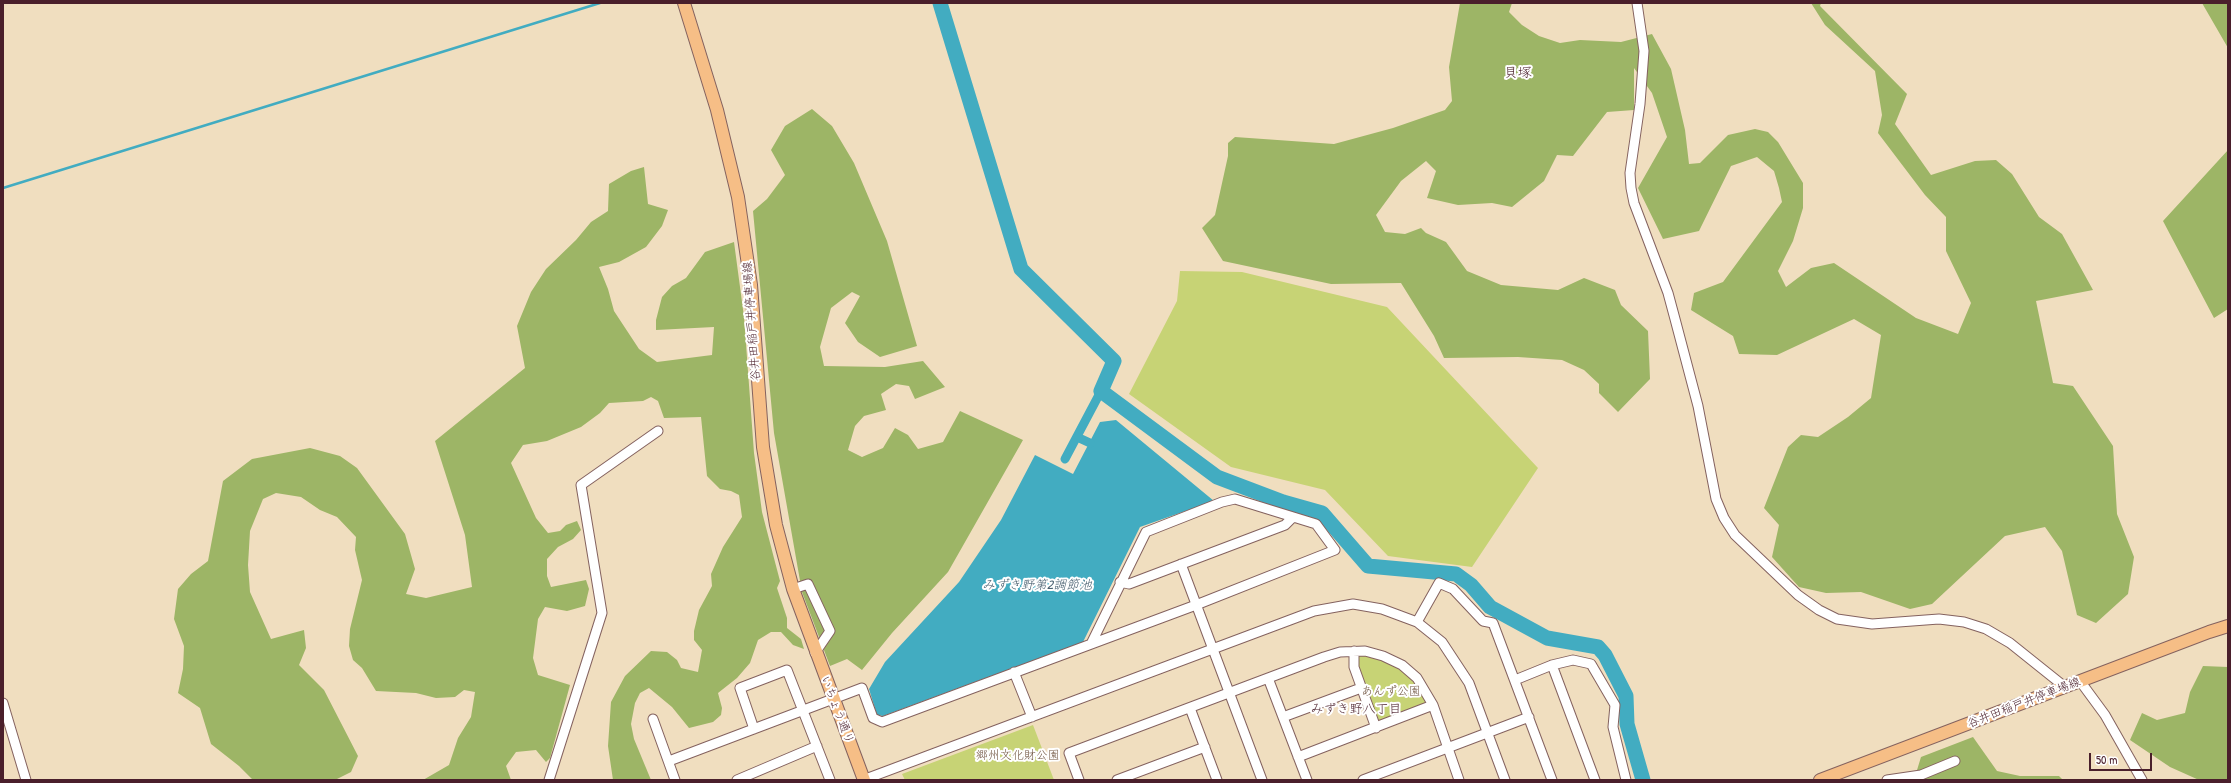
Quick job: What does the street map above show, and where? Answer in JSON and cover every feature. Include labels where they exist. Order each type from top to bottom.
[{"type":"main road","name":"谷井田稲戸井停車場線","points":[[684,3],[729,154],[743,226],[751,285],[763,447],[776,525],[793,589],[811,640]]},
{"type":"main road","name":"谷井田稲戸井停車場線","points":[[1820,780],[2228,626]]},
{"type":"main road","name":"いちょう通り","points":[[811,640],[864,780]]},
{"type":"street","points":[[1637,3],[1644,51],[1640,104],[1630,173],[1631,188],[1634,203],[1668,293],[1698,406],[1716,499],[1724,518],[1735,535],[1798,595],[1819,610],[1837,619],[1872,624],[1939,619],[1964,622],[1986,629],[2010,643],[2065,687]]},
{"type":"street","points":[[549,780],[602,613],[581,485],[658,431]]},
{"type":"street","points":[[669,761],[862,688],[873,718],[882,722],[1196,605],[1335,550],[1316,524],[1235,499],[1222,502],[1146,532],[1120,582],[1091,644]]},
{"type":"street","points":[[1120,582],[1129,584],[1285,525],[1294,517]]},
{"type":"street","points":[[1181,564],[1228,693],[1262,780]]},
{"type":"street","points":[[1417,622],[1439,583],[1453,589],[1482,621],[1493,623],[1552,780]]},
{"type":"street","points":[[793,589],[808,584],[830,631],[815,653]]},
{"type":"street","points":[[864,780],[1314,611],[1353,604],[1382,609],[1417,622],[1442,642],[1469,683],[1505,780]]},
{"type":"street","points":[[1354,651],[1354,667],[1376,728]]},
{"type":"street","points":[[1079,780],[1069,754],[1268,678],[1340,652],[1354,651],[1371,652],[1402,665],[1417,678],[1433,705],[1459,780]]},
{"type":"street","points":[[1515,680],[1552,665],[1574,660],[1591,664],[1615,705],[1613,727],[1626,780]]},
{"type":"street","points":[[1552,665],[1595,780]]},
{"type":"street","points":[[754,729],[740,688],[787,670],[804,710],[830,780]]},
{"type":"street","points":[[1014,672],[1032,717]]},
{"type":"street","points":[[1268,678],[1307,780]]},
{"type":"street","points":[[2080,681],[2105,716],[2142,780]]},
{"type":"street","points":[[1283,717],[1361,688]]},
{"type":"street","points":[[3,703],[26,780]]},
{"type":"street","points":[[1298,757],[1433,705]]},
{"type":"street","points":[[1190,708],[1217,780]]},
{"type":"street","points":[[1363,780],[1488,734],[1529,717]]},
{"type":"street","points":[[653,719],[676,780]]},
{"type":"street","points":[[737,780],[818,746]]},
{"type":"street","points":[[1117,780],[1205,747]]},
{"type":"street","points":[[1887,780],[1921,775],[1955,761]]},
{"type":"green space","points":[[1460,3],[1512,3],[1509,12],[1522,25],[1539,36],[1560,43],[1580,40],[1621,42],[1652,34],[1671,69],[1685,130],[1689,164],[1700,163],[1728,135],[1755,129],[1768,132],[1778,142],[1803,183],[1803,208],[1793,241],[1778,271],[1786,287],[1811,268],[1834,263],[1916,318],[1958,334],[1971,303],[1946,251],[1946,217],[1925,195],[1878,133],[1882,115],[1875,71],[1825,25],[1811,3],[1821,3],[1820,6],[1907,94],[1895,124],[1931,175],[1975,161],[1996,160],[2012,174],[2039,217],[2062,234],[2093,290],[2036,301],[2053,383],[2073,386],[2113,446],[2117,514],[2134,557],[2128,594],[2096,623],[2077,615],[2062,551],[2045,527],[2005,536],[1932,604],[1910,609],[1861,592],[1826,593],[1799,587],[1772,557],[1779,525],[1764,508],[1788,447],[1801,435],[1818,437],[1848,417],[1871,398],[1881,335],[1854,319],[1777,355],[1739,354],[1733,336],[1691,310],[1694,293],[1723,282],[1782,202],[1779,188],[1774,171],[1757,157],[1731,166],[1699,231],[1663,239],[1638,188],[1667,137],[1652,93],[1634,68],[1634,110],[1607,112],[1573,156],[1557,155],[1544,181],[1512,207],[1492,203],[1458,205],[1427,198],[1436,171],[1426,161],[1401,181],[1376,215],[1385,232],[1405,234],[1421,228],[1426,233],[1446,242],[1467,271],[1501,285],[1558,290],[1584,278],[1615,290],[1621,305],[1648,331],[1650,379],[1618,412],[1599,393],[1599,384],[1584,370],[1562,360],[1518,357],[1444,358],[1434,336],[1401,283],[1331,284],[1223,261],[1202,228],[1215,215],[1228,156],[1228,143],[1235,137],[1334,144],[1393,128],[1445,110],[1452,101],[1449,67]]},
{"type":"green space","points":[[2202,3],[2228,3],[2228,48]]},
{"type":"green space","points":[[812,109],[832,126],[854,163],[887,241],[917,346],[880,357],[858,342],[845,323],[860,296],[852,292],[831,308],[820,347],[824,366],[885,367],[923,361],[945,387],[915,399],[909,386],[896,384],[881,394],[886,410],[864,416],[855,426],[848,450],[862,457],[883,448],[895,428],[908,435],[918,449],[943,442],[960,411],[1023,440],[948,572],[892,633],[862,670],[847,659],[830,666],[802,592],[774,433],[753,211],[767,199],[785,175],[771,150],[785,126]]},
{"type":"green space","points":[[2228,150],[2228,309],[2214,318],[2163,221]]},
{"type":"green space","points":[[644,167],[648,204],[668,210],[662,226],[646,247],[619,262],[599,267],[608,289],[614,311],[639,349],[657,362],[712,355],[714,327],[656,330],[656,320],[662,297],[672,286],[686,278],[705,252],[734,242],[744,317],[754,453],[762,512],[780,581],[777,588],[787,618],[787,628],[801,639],[804,649],[793,645],[781,632],[771,632],[758,640],[750,663],[737,678],[718,693],[722,708],[721,715],[713,722],[689,728],[672,707],[649,688],[640,693],[635,703],[631,724],[634,739],[651,780],[613,780],[608,746],[611,702],[625,676],[651,651],[667,652],[677,660],[681,668],[698,672],[702,650],[694,640],[694,631],[699,610],[712,586],[711,574],[723,547],[742,517],[739,495],[731,491],[720,489],[707,476],[701,417],[664,418],[658,401],[651,397],[643,401],[609,403],[600,413],[581,427],[547,441],[523,445],[511,463],[536,518],[548,533],[560,531],[566,525],[577,521],[581,530],[573,539],[558,547],[547,559],[547,576],[551,587],[586,580],[589,589],[585,606],[567,611],[545,607],[538,619],[533,658],[538,675],[570,685],[550,758],[546,762],[536,750],[516,752],[506,766],[511,780],[423,780],[449,765],[458,738],[471,717],[475,692],[464,690],[455,697],[436,698],[416,693],[376,691],[362,668],[353,660],[349,646],[350,629],[362,580],[355,550],[356,537],[337,517],[320,510],[301,497],[276,493],[263,499],[250,531],[248,565],[250,592],[271,639],[304,630],[306,648],[299,665],[324,690],[358,756],[351,772],[335,780],[253,780],[239,766],[211,744],[200,708],[178,693],[183,669],[184,646],[174,619],[178,589],[191,574],[208,561],[223,481],[252,459],[310,448],[340,456],[357,468],[405,534],[415,569],[406,594],[426,598],[472,587],[465,535],[435,441],[525,368],[517,326],[531,292],[546,269],[576,240],[591,222],[608,211],[609,184],[631,171]]},
{"type":"green space","points":[[1180,271],[1242,272],[1387,307],[1538,468],[1472,567],[1388,556],[1325,490],[1231,467],[1129,394],[1177,301]]},
{"type":"green space","name":"あんず公園","points":[[1357,655],[1372,657],[1395,665],[1415,681],[1428,701],[1425,705],[1380,723],[1376,721],[1356,666]]},
{"type":"green space","points":[[2203,666],[2228,667],[2228,780],[2199,780],[2170,767],[2130,740],[2142,713],[2157,720],[2185,713],[2190,692]]},
{"type":"green space","name":"郷州文化財公園","points":[[1033,725],[1054,780],[905,780],[902,774]]},
{"type":"green space","points":[[1973,737],[1997,771],[2020,776],[2059,776],[2063,780],[1914,780],[1921,757]]},
{"type":"water","name":"みずき野第2調節池","points":[[1116,420],[1214,501],[1140,527],[1083,642],[883,716],[877,715],[869,689],[885,662],[959,582],[1001,520],[1035,455],[1073,474],[1100,422]]},
{"type":"waterway","points":[[3,188],[600,3]]},
{"type":"waterway","points":[[940,3],[1021,269],[1114,361],[1101,391],[1217,477],[1283,502],[1322,513],[1368,566],[1456,574],[1471,585],[1490,607],[1547,638],[1598,647],[1605,655],[1626,696],[1627,724],[1643,780]]},
{"type":"waterway","points":[[1065,459],[1101,391]]},
{"type":"waterway","points":[[1077,437],[1090,443]]},
{"type":"district","name":"貝塚","points":[[1518,73]]},
{"type":"district","name":"みずき野八丁目","points":[[1356,710]]}]
